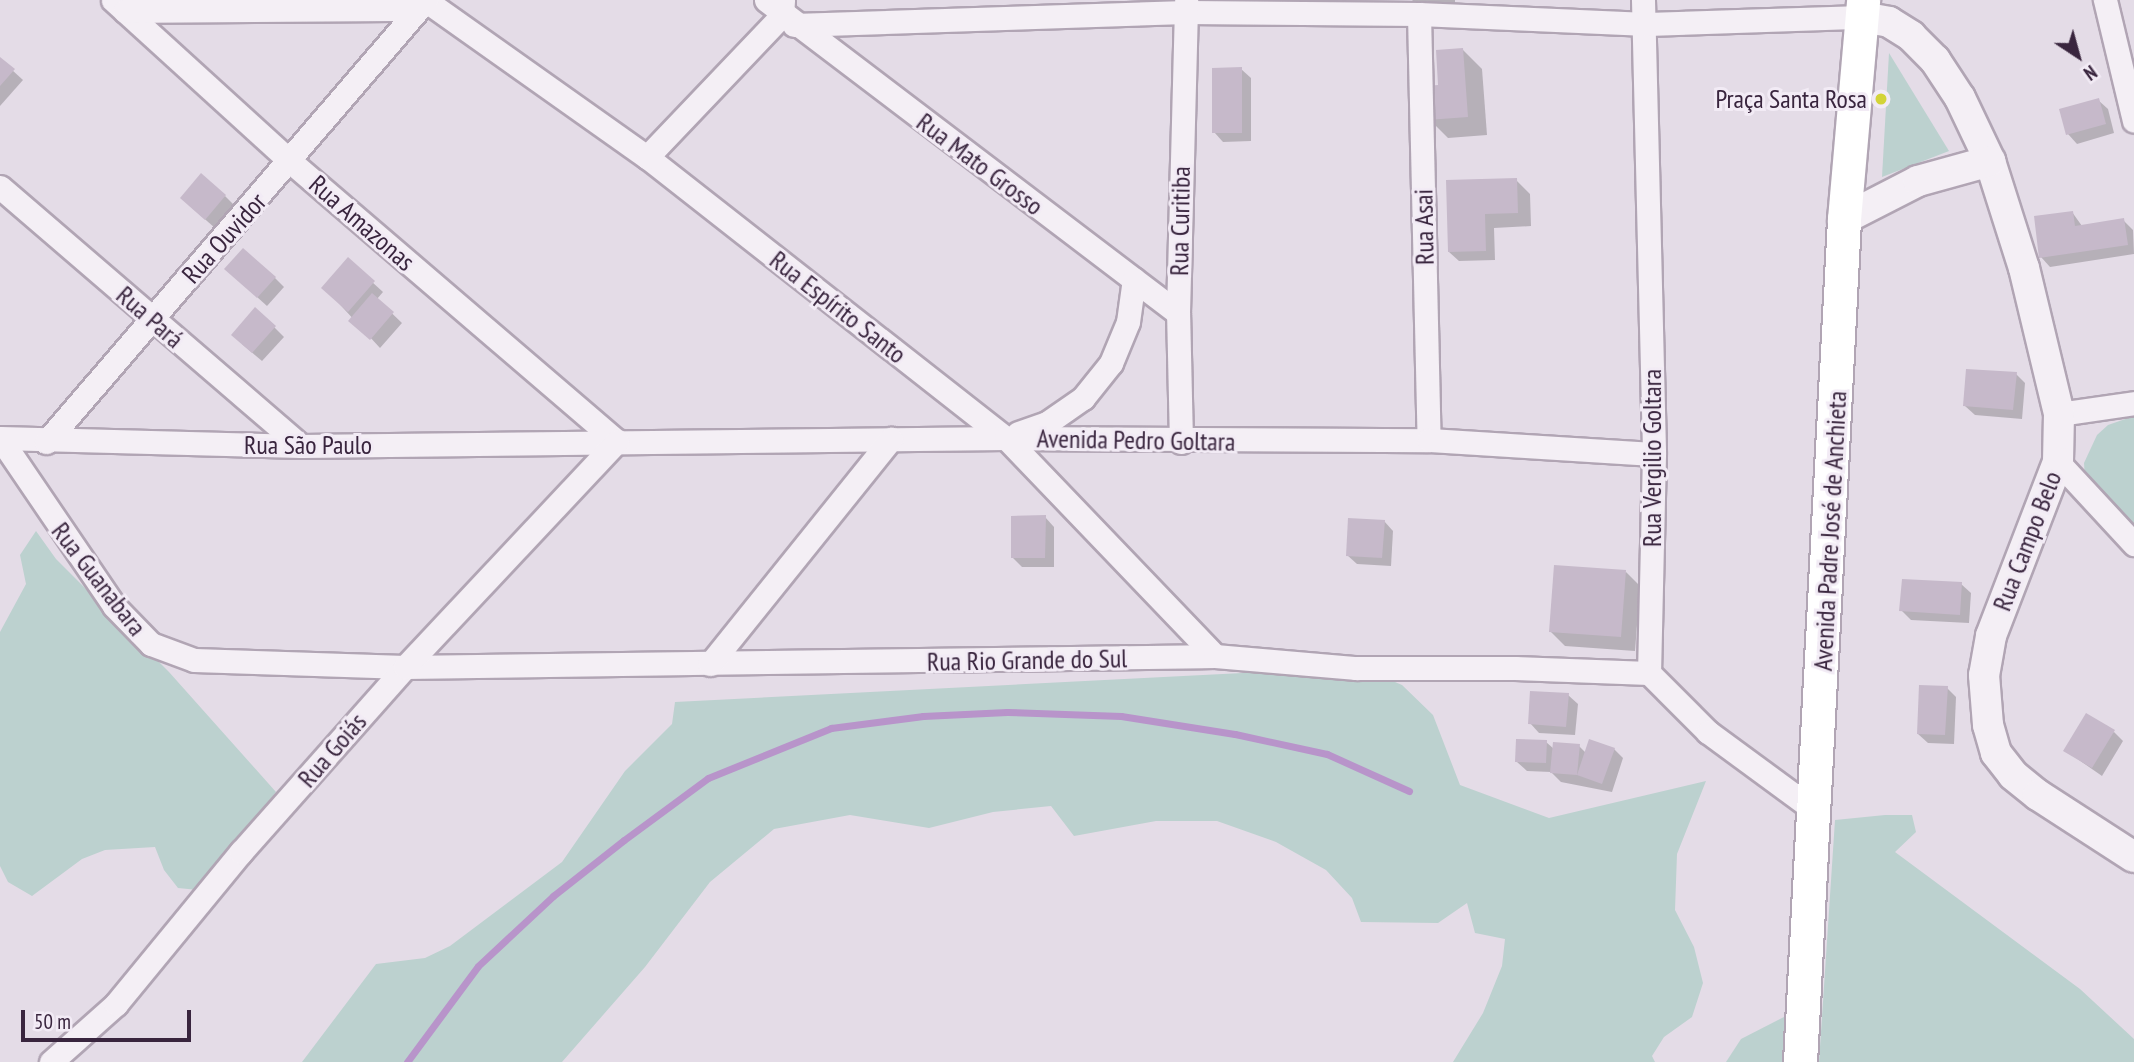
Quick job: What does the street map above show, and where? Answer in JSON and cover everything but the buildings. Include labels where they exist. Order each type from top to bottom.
[{"type":"main road","name":"Avenida Padre José de Anchieta","points":[[1800,1062],[1817,812],[1844,219],[1863,8]]},
{"type":"street","name":"Rua Vergilio Goltara","points":[[1643,0],[1647,24],[1654,453],[1648,673]]},
{"type":"street","points":[[2105,0],[2134,121]]},
{"type":"street","points":[[119,5],[424,2]]},
{"type":"street","name":"Rua Espírito Santo","points":[[424,2],[647,157],[1006,438],[1215,656]]},
{"type":"street","name":"Rua Ouvidor","points":[[46,442],[291,162],[424,2]]},
{"type":"street","name":"Rua Amazonas","points":[[119,5],[291,162],[617,441]]},
{"type":"street","points":[[647,157],[781,10],[1186,6],[1647,24],[1863,8]]},
{"type":"street","name":"Rua Curitiba","points":[[1181,442],[1178,313],[1186,6]]},
{"type":"street","name":"Rua Campo Belo","points":[[1863,8],[1889,22],[1935,60],[1960,98],[1990,161],[2024,268],[2059,414],[2058,463],[1991,636],[1984,675],[1988,725],[1996,753],[2012,775],[2134,857]]},
{"type":"street","name":"Rua Mato Grosso","points":[[781,10],[1178,313]]},
{"type":"street","name":"Rua Asai","points":[[1419,14],[1429,440]]},
{"type":"street","points":[[1844,219],[1918,181],[1990,161]]},
{"type":"street","name":"Rua Pará","points":[[0,187],[301,446]]},
{"type":"street","points":[[1006,438],[1047,423],[1083,398],[1111,363],[1128,322],[1134,279]]},
{"type":"street","points":[[2059,414],[2134,403]]},
{"type":"street","name":"Rua São Paulo","points":[[0,438],[46,442],[301,446],[617,441]]},
{"type":"street","name":"Rua Guanabara","points":[[0,438],[114,606],[151,645],[194,660],[405,667]]},
{"type":"street","name":"Avenida Pedro Goltara","points":[[617,441],[1006,438],[1181,442],[1429,440],[1654,453]]},
{"type":"street","points":[[710,664],[891,439]]},
{"type":"street","name":"Rua Goiás","points":[[51,1062],[116,1004],[241,852],[405,667],[617,441]]},
{"type":"street","points":[[2058,463],[2134,544]]},
{"type":"street","name":"Rua Rio Grande do Sul","points":[[405,667],[1215,656],[1356,668],[1648,673]]},
{"type":"street","points":[[1648,673],[1708,732],[1817,812]]},
{"type":"shaded area","points":[[1889,53],[1949,151],[1882,177]]},
{"type":"shaded area","points":[[2134,416],[2134,532],[2085,479],[2084,463],[2097,435],[2108,425]]},
{"type":"shaded area","points":[[36,531],[56,559],[169,672],[276,792],[198,890],[178,888],[164,870],[155,847],[105,850],[82,859],[32,896],[8,882],[0,866],[0,632],[26,584],[20,555]]},
{"type":"shaded area","points":[[1360,667],[1402,685],[1433,715],[1460,785],[1549,818],[1706,781],[1677,854],[1675,910],[1694,947],[1703,983],[1692,1017],[1664,1037],[1652,1056],[1655,1062],[1453,1062],[1483,1013],[1502,966],[1505,939],[1475,933],[1467,903],[1438,923],[1361,922],[1352,898],[1326,870],[1276,842],[1217,821],[1156,821],[1074,836],[1051,806],[993,812],[929,828],[850,815],[774,829],[710,882],[645,967],[562,1062],[302,1062],[376,964],[425,958],[450,946],[562,862],[625,771],[672,724],[675,702]]},
{"type":"shaded area","points":[[1912,815],[1916,832],[1895,852],[2080,989],[2134,1039],[2134,1062],[1819,1062],[1835,820]]},
{"type":"shaded area","points":[[1788,1015],[1785,1062],[1726,1062],[1741,1039]]},
{"type":"waterway","points":[[407,1062],[478,966],[553,896],[624,840],[708,778],[831,728],[923,716],[1007,712],[1121,716],[1235,734],[1327,754],[1409,791]]},
{"type":"place","name":"Praça Santa Rosa","points":[[1881,99]]}]
